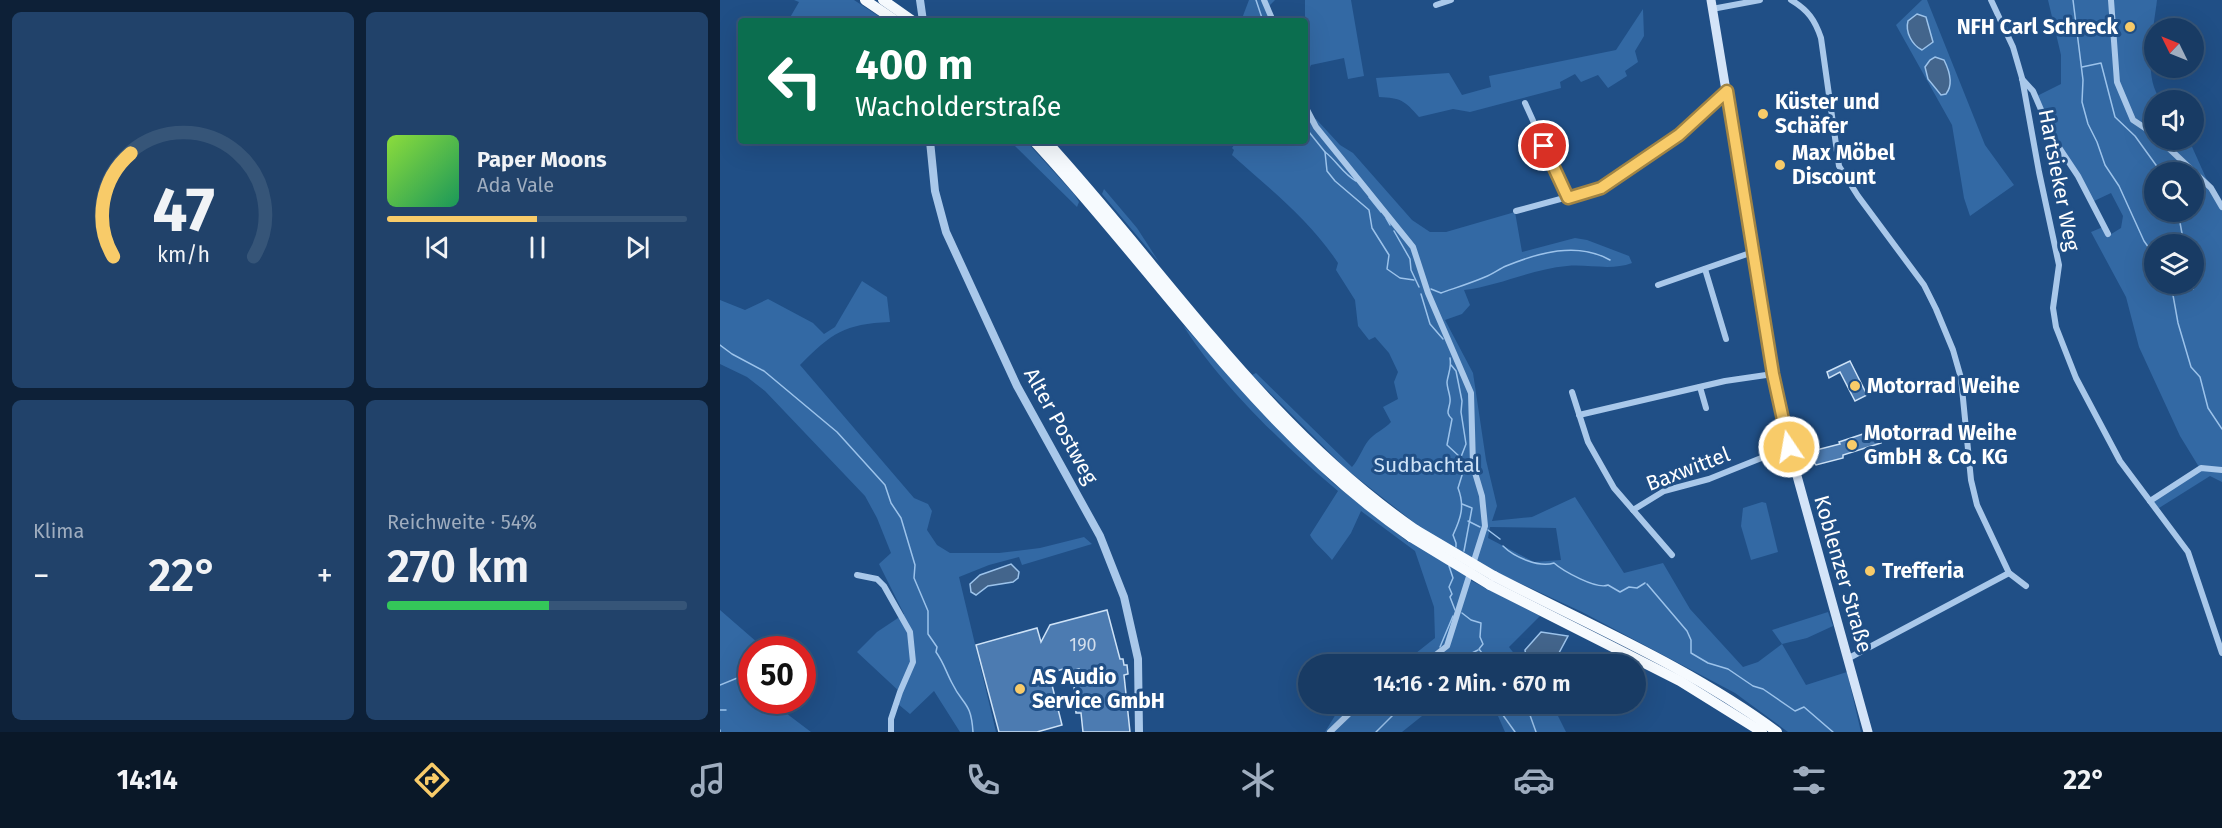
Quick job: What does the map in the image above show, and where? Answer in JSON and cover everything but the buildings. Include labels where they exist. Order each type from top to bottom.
[{"type":"highway","points":[[865,0],[892,18]]},
{"type":"highway","points":[[883,0],[909,18]]},
{"type":"highway","points":[[1037,144],[1264,409],[1337,480],[1414,534],[1492,581],[1680,681],[1762,732]]},
{"type":"highway","points":[[1049,144],[1270,403],[1342,473],[1414,534]]},
{"type":"highway","points":[[1492,581],[1685,673],[1777,732]]},
{"type":"main road","name":"Koblenzer Straße","points":[[1712,5],[1773,374],[1789,447],[1868,732]]},
{"type":"street","points":[[1264,0],[1272,18]]},
{"type":"street","points":[[1436,5],[1451,0]]},
{"type":"street","points":[[1712,5],[1760,0]]},
{"type":"street","points":[[1791,0],[1804,8],[1815,21],[1821,38],[1839,166],[1858,196],[1924,285],[1953,350],[1961,378],[1971,480],[1977,505],[2009,573],[2026,586]]},
{"type":"street","name":"Hartsieker Weg","points":[[1992,0],[2013,47],[2022,78],[2059,265],[2053,308],[2056,327],[2076,378],[2120,461],[2188,552],[2222,652]]},
{"type":"street","points":[[2111,0],[2116,82],[2133,120],[2144,127]]},
{"type":"street","points":[[921,2],[923,18]]},
{"type":"street","points":[[2022,78],[2033,91],[2054,140],[2078,176],[2108,234]]},
{"type":"street","points":[[1516,211],[1601,188],[1679,135],[1727,91]]},
{"type":"street","points":[[1525,103],[1568,198]]},
{"type":"street","points":[[1308,112],[1316,127],[1413,247],[1428,292],[1467,378],[1473,411],[1473,466],[1482,496],[1485,526],[1447,646],[1437,654]]},
{"type":"street","name":"Alter Postweg","points":[[930,144],[935,191],[950,241],[1017,386],[1100,537],[1124,597],[1138,659],[1140,732]]},
{"type":"street","points":[[2171,150],[2211,188],[2222,207]]},
{"type":"street","points":[[1658,285],[1753,252]]},
{"type":"street","points":[[1705,269],[1726,339]]},
{"type":"street","points":[[1579,415],[1700,387],[1773,374]]},
{"type":"street","points":[[1700,387],[1706,408]]},
{"type":"street","points":[[1572,392],[1588,442],[1614,488],[1672,555]]},
{"type":"street","name":"Baxwittel","points":[[1633,510],[1664,491],[1709,479],[1789,447]]},
{"type":"street","points":[[2150,501],[2201,468],[2222,470]]},
{"type":"street","points":[[1849,658],[2009,573]]},
{"type":"street","points":[[856,575],[877,579],[884,586],[910,632],[913,662],[891,719],[891,732]]},
{"type":"street","points":[[1330,732],[1349,714]]},
{"type":"green space","points":[[794,0],[854,0],[881,18],[790,18],[799,2]]},
{"type":"green space","points":[[1249,0],[1275,0],[1270,5],[1269,11],[1272,18],[1242,18]]},
{"type":"green space","points":[[1305,0],[1351,0],[1364,76],[1348,79],[1344,58],[1311,65],[1308,71],[1308,18],[1305,18]]},
{"type":"green space","points":[[1922,0],[1927,0],[1985,145],[2014,185],[1970,216],[1964,198],[1952,125],[1896,25]]},
{"type":"green space","points":[[2048,0],[2157,0],[2155,18],[2144,18],[2144,78],[2152,78],[2155,90],[2144,90],[2144,150],[2193,150],[2199,162],[2144,162],[2144,222],[2204,222],[2204,174],[2222,203],[2222,482],[2210,476],[2159,508],[2153,501],[2199,467],[2180,436],[2139,347],[2126,297],[2091,232],[2103,227],[2108,236],[2121,228],[2123,216],[2111,193],[2094,201],[2055,138],[2037,96],[2061,84],[2061,55]]},
{"type":"green space","points":[[1643,9],[1644,36],[1635,51],[1638,62],[1625,71],[1627,76],[1608,88],[1598,75],[1581,82],[1575,74],[1560,82],[1561,88],[1470,112],[1453,109],[1419,117],[1402,101],[1379,97],[1376,78],[1449,73],[1462,95],[1491,87],[1489,76],[1616,50]]},
{"type":"green space","name":"Sudbachtal","points":[[1308,107],[1312,118],[1316,119],[1340,145],[1353,153],[1412,220],[1430,232],[1446,232],[1515,212],[1522,252],[1575,238],[1587,240],[1629,256],[1632,263],[1624,265],[1554,268],[1464,290],[1470,305],[1462,314],[1445,320],[1473,373],[1486,460],[1497,506],[1492,521],[1532,517],[1575,497],[1624,573],[1663,563],[1690,609],[1743,667],[1758,662],[1782,644],[1806,685],[1847,672],[1861,732],[1788,732],[1735,693],[1582,612],[1496,572],[1466,578],[1540,616],[1509,647],[1514,654],[1415,654],[1435,638],[1434,607],[1415,551],[1361,511],[1351,533],[1332,560],[1310,535],[1338,491],[1254,413],[1214,369],[1183,325],[1295,446],[1333,483],[1408,542],[1416,524],[1346,469],[1252,375],[1256,373],[1352,467],[1368,441],[1391,422],[1383,407],[1398,399],[1394,382],[1398,372],[1389,353],[1375,337],[1369,340],[1358,326],[1355,300],[1336,270],[1338,263],[1302,219],[1232,155],[1234,150],[1232,148],[1235,144],[1308,144]],"holes":[[[1490,527],[1556,528],[1561,560],[1534,562],[1488,538]]]},
{"type":"green space","points":[[1013,144],[1029,144],[1074,194],[1079,202],[1077,207]]},
{"type":"green space","points":[[1104,189],[1137,228],[1159,262],[1102,194]]},
{"type":"green space","points":[[862,281],[887,297],[890,322],[861,325],[840,332],[821,345],[800,365],[914,498],[928,504],[932,511],[927,530],[937,545],[950,553],[999,553],[1040,548],[1084,537],[1092,544],[1022,565],[1019,557],[989,565],[959,577],[996,732],[960,732],[934,691],[910,714],[898,704],[901,693],[857,652],[877,632],[904,614],[879,564],[891,553],[877,518],[865,496],[765,391],[747,377],[720,364],[720,300],[745,310],[768,299],[813,323],[824,334],[835,327]]},
{"type":"green space","points":[[1762,502],[1766,503],[1778,552],[1751,560],[1741,526],[1743,508]]},
{"type":"green space","points":[[720,610],[750,636],[738,636],[738,714],[787,714],[811,732],[720,732]]},
{"type":"green space","points":[[1828,612],[1833,626],[1807,638],[1782,644],[1772,630]]},
{"type":"green space","points":[[1336,714],[1424,714],[1402,732],[1325,732]]},
{"type":"green space","points":[[1496,714],[1557,714],[1566,732],[1505,732]]},
{"type":"shaded area","points":[[1917,14],[1926,17],[1933,42],[1922,50],[1912,42],[1908,34],[1908,21]]},
{"type":"shaded area","points":[[1935,57],[1944,60],[1949,73],[1950,86],[1946,94],[1941,95],[1928,79],[1925,67]]},
{"type":"shaded area","points":[[1011,564],[1019,572],[1018,578],[1013,582],[988,586],[976,595],[971,592],[970,584],[980,575]]},
{"type":"shaded area","points":[[1541,632],[1568,636],[1558,654],[1526,654],[1525,650]]},
{"type":"waterway","points":[[1256,0],[1262,18]]},
{"type":"waterway","points":[[2073,0],[2083,80],[2082,102],[2088,124],[2105,165],[2119,186],[2144,241]]},
{"type":"waterway","points":[[2082,67],[2101,63],[2115,117],[2135,136],[2154,162]]},
{"type":"waterway","points":[[1308,131],[1325,152],[1327,171],[1335,181],[1369,210],[1372,228],[1389,255],[1387,269],[1400,278],[1414,280]]},
{"type":"waterway","points":[[1325,152],[1356,181]]},
{"type":"waterway","points":[[1369,197],[1381,212]]},
{"type":"waterway","points":[[1386,218],[1390,225]]},
{"type":"waterway","points":[[2180,222],[2182,234]]},
{"type":"waterway","points":[[1394,231],[1410,259],[1411,270],[1419,287]]},
{"type":"waterway","points":[[1431,289],[1441,293],[1480,279],[1518,261],[1544,253],[1584,251],[1610,260]]},
{"type":"waterway","points":[[1421,294],[1430,324],[1443,339]]},
{"type":"waterway","points":[[2173,294],[2178,323],[2191,367],[2200,377],[2208,408],[2222,429]]},
{"type":"waterway","points":[[720,345],[764,371],[837,432],[885,485],[891,503],[901,518],[915,565],[914,578],[928,611],[928,634],[937,647],[936,652],[968,709],[973,732]]},
{"type":"waterway","points":[[1450,358],[1447,382],[1450,400],[1448,413],[1452,419],[1447,445],[1460,457]]},
{"type":"waterway","points":[[1451,365],[1456,371],[1462,401],[1461,412],[1466,444],[1461,457],[1463,472],[1458,488],[1461,512],[1453,535],[1456,547]]},
{"type":"waterway","points":[[1462,504],[1472,508],[1464,551]]},
{"type":"waterway","points":[[1468,521],[1480,527]]},
{"type":"waterway","points":[[1488,530],[1500,539]]},
{"type":"waterway","points":[[1503,546],[1527,560],[1541,564],[1554,563],[1580,579],[1596,585],[1608,585],[1620,592],[1629,587],[1637,588],[1645,583]]},
{"type":"waterway","points":[[1449,566],[1453,578],[1449,587],[1452,594],[1450,597],[1455,610]]},
{"type":"waterway","points":[[1647,584],[1687,631],[1691,640],[1691,653],[1708,663],[1728,669],[1795,711],[1804,707],[1833,732]]},
{"type":"waterway","points":[[1462,613],[1471,620],[1481,623],[1480,637],[1483,644],[1479,649],[1483,654]]},
{"type":"waterway","points":[[1440,647],[1453,616]]},
{"type":"waterway","points":[[1470,654],[1478,650]]},
{"type":"waterway","points":[[720,685],[738,678]]},
{"type":"waterway","points":[[720,710],[726,710]]},
{"type":"waterway","points":[[1376,732],[1394,714]]},
{"type":"waterway","points":[[1502,714],[1515,732]]},
{"type":"waterway","points":[[1530,714],[1536,732]]},
{"type":"place","name":"NFH Carl Schreck","points":[[2130,27]]},
{"type":"place","name":"Küster und Schäfer","points":[[1763,114]]},
{"type":"place","name":"Max Möbel Discount","points":[[1780,165]]},
{"type":"place","name":"Motorrad Weihe","points":[[1855,386]]},
{"type":"place","name":"Motorrad Weihe GmbH & Co. KG","points":[[1852,445]]},
{"type":"place","name":"Trefferia","points":[[1870,571]]},
{"type":"place","name":"AS Audio Service GmbH","points":[[1020,689]]},
{"type":"route","points":[[1544,146],[1568,198],[1601,188],[1679,135],[1727,91],[1773,374],[1789,447]]}]
